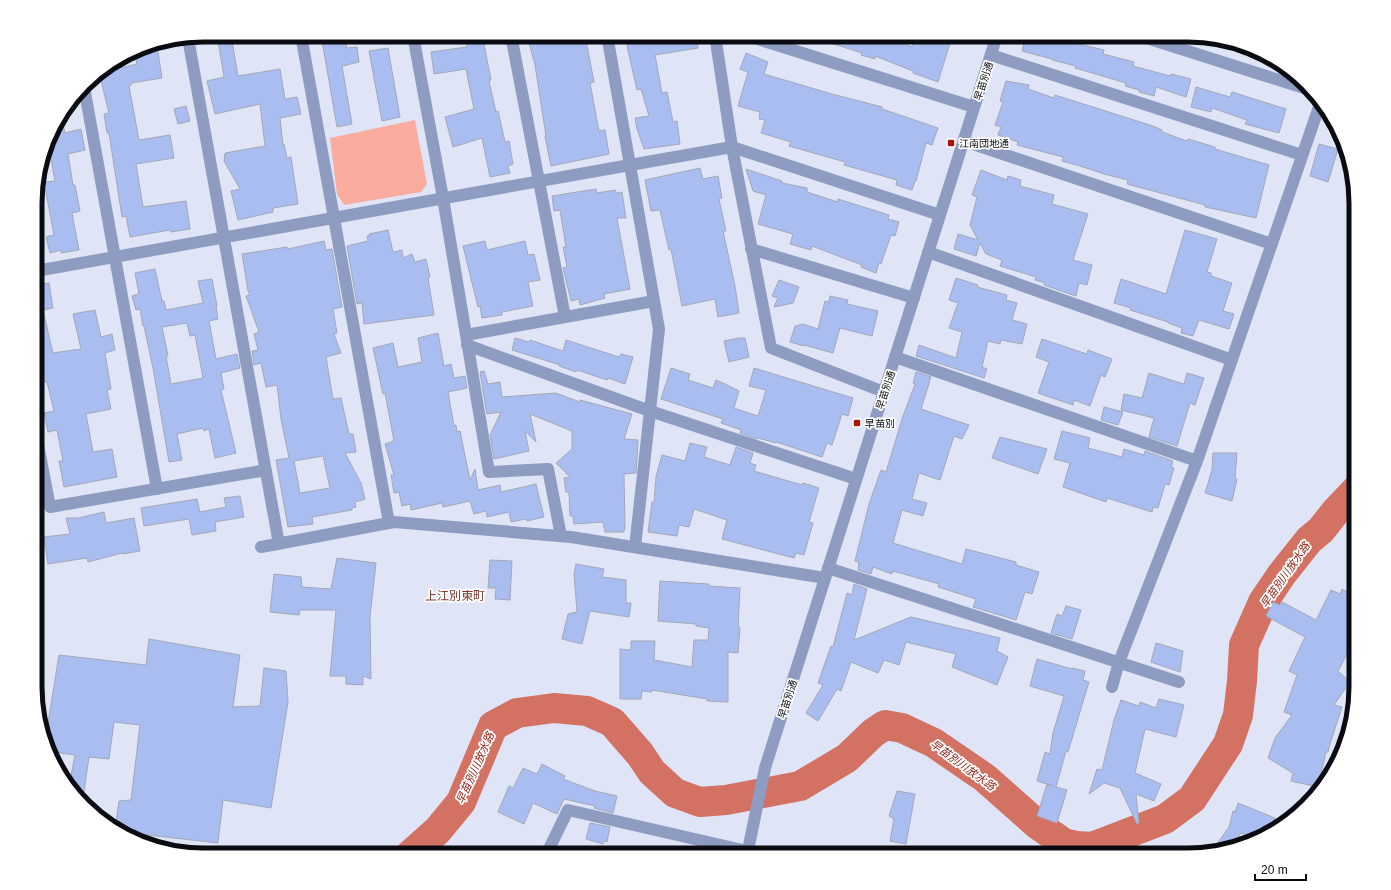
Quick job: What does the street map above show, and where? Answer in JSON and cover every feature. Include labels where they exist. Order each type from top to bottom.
[{"type":"street","points":[[189,42],[279,544]]},
{"type":"street","points":[[302,42],[389,523]]},
{"type":"street","points":[[414,42],[443,198],[489,472],[548,469],[561,536]]},
{"type":"street","points":[[512,42],[565,317]]},
{"type":"street","points":[[608,42],[659,329],[635,547]]},
{"type":"street","points":[[716,42],[732,148],[771,348],[884,392]]},
{"type":"street","points":[[767,42],[974,107]]},
{"type":"street","name":"早苗別通","points":[[748,848],[765,768],[995,42]]},
{"type":"street","points":[[1159,42],[1299,86]]},
{"type":"street","points":[[991,55],[1302,155]]},
{"type":"street","points":[[85,93],[157,489]]},
{"type":"street","points":[[1112,687],[1119,662],[1197,461],[1318,109]]},
{"type":"street","points":[[964,141],[1272,244]]},
{"type":"street","points":[[42,270],[732,148],[940,215]]},
{"type":"street","points":[[752,249],[914,298]]},
{"type":"street","points":[[928,252],[1232,360]]},
{"type":"street","points":[[466,340],[565,317],[654,300]]},
{"type":"street","points":[[466,340],[650,410],[856,479]]},
{"type":"street","points":[[895,357],[1197,461]]},
{"type":"street","points":[[42,465],[50,507],[266,470]]},
{"type":"street","points":[[261,547],[394,522],[561,536],[827,573],[1119,662],[1179,682]]},
{"type":"street","points":[[549,848],[568,810],[726,848]]},
{"type":"shaded area","points":[[415,120],[427,184],[421,192],[344,205],[337,194],[330,138]]},
{"type":"building","points":[[218,42],[232,42],[238,76],[280,69],[285,99],[297,97],[301,114],[280,118],[283,145],[284,144],[287,158],[291,157],[298,204],[273,208],[273,212],[238,220],[231,191],[240,189],[224,161],[225,153],[265,146],[260,104],[215,114],[207,81],[224,77]]},
{"type":"building","points":[[322,42],[346,42],[347,48],[357,47],[359,62],[342,66],[352,124],[337,127]]},
{"type":"building","points":[[466,42],[484,42],[491,80],[489,81],[496,112],[498,111],[505,142],[509,141],[513,164],[508,166],[510,173],[490,177],[482,138],[453,147],[445,117],[474,109],[466,69],[434,74],[431,52],[467,47]]},
{"type":"building","points":[[529,42],[586,42],[594,82],[590,83],[599,131],[605,130],[609,154],[551,166],[545,136],[535,65]]},
{"type":"building","points":[[627,42],[697,42],[698,48],[655,55],[662,93],[667,92],[673,122],[677,121],[680,144],[644,149],[635,118],[649,116],[641,89],[637,90]]},
{"type":"building","points":[[828,42],[901,42],[912,47],[913,42],[950,43],[938,82],[913,73],[913,71],[875,56],[875,59],[861,55],[862,53]]},
{"type":"building","points":[[1024,42],[1070,42],[1104,50],[1103,54],[1134,62],[1133,66],[1170,76],[1171,74],[1191,79],[1186,97],[1156,87],[1154,96],[1125,86],[1126,83],[1075,68],[1076,66],[1022,51]]},
{"type":"building","points":[[157,48],[162,78],[131,83],[129,86],[139,140],[170,135],[174,158],[136,164],[143,207],[186,201],[190,229],[171,232],[170,230],[130,237],[126,216],[122,217],[109,133],[107,133],[104,114],[109,113],[100,79],[113,70],[137,64],[135,57]]},
{"type":"building","points":[[388,48],[400,117],[382,121],[369,51]]},
{"type":"building","points":[[746,53],[768,62],[764,74],[882,107],[882,109],[938,128],[932,145],[926,143],[916,181],[912,190],[896,185],[897,180],[844,165],[845,162],[789,146],[791,142],[761,133],[765,120],[759,119],[760,112],[738,106],[748,72],[740,69]]},
{"type":"building","points":[[1006,81],[1029,85],[1028,89],[1054,98],[1055,95],[1153,126],[1162,130],[1162,132],[1187,141],[1188,139],[1215,147],[1215,149],[1269,165],[1256,218],[1205,207],[1205,205],[1127,184],[1128,180],[1062,161],[1063,157],[1017,145],[1018,142],[998,135],[1001,127],[995,125],[1003,102],[1000,101]]},
{"type":"building","points":[[1196,87],[1230,97],[1232,92],[1286,109],[1279,133],[1245,124],[1247,120],[1212,108],[1211,112],[1191,107]]},
{"type":"building","points":[[186,106],[190,121],[178,124],[174,109]]},
{"type":"building","points":[[63,125],[65,133],[81,129],[85,150],[68,154],[73,185],[75,185],[80,211],[72,213],[79,250],[61,253],[61,250],[50,253],[46,237],[54,235],[44,182],[55,181],[50,154],[59,132]]},
{"type":"building","points":[[1319,144],[1338,149],[1328,182],[1310,176]]},
{"type":"building","points":[[700,168],[703,179],[718,176],[722,198],[719,199],[726,231],[723,231],[735,286],[739,313],[718,317],[715,299],[682,306],[671,249],[669,250],[660,210],[651,211],[645,180]]},
{"type":"building","points":[[746,169],[782,181],[782,183],[807,188],[807,192],[838,202],[838,199],[889,215],[888,219],[899,222],[895,236],[891,235],[881,264],[879,263],[876,273],[861,267],[862,265],[812,246],[811,250],[790,244],[793,234],[758,224],[766,195],[753,191]]},
{"type":"building","points":[[981,170],[1007,180],[1008,176],[1021,180],[1020,186],[1054,195],[1052,204],[1088,214],[1073,260],[1092,265],[1087,285],[1079,283],[1076,296],[1044,285],[1045,283],[1035,280],[1036,277],[1000,266],[1002,260],[986,254],[980,243],[976,256],[954,249],[958,234],[978,240],[970,225],[977,197],[972,195]]},
{"type":"building","points":[[596,189],[597,193],[615,190],[616,193],[622,192],[626,218],[617,218],[630,289],[604,294],[605,298],[580,305],[579,299],[571,301],[563,268],[567,267],[563,247],[566,247],[560,210],[554,211],[552,196]]},
{"type":"building","points":[[388,230],[393,252],[402,250],[403,258],[412,254],[415,262],[426,259],[430,277],[428,278],[434,315],[364,324],[362,303],[357,304],[347,246],[368,241],[367,236],[370,236],[369,234]]},
{"type":"building","points":[[1185,230],[1217,239],[1207,272],[1211,273],[1211,276],[1232,283],[1223,311],[1234,314],[1229,329],[1199,320],[1193,336],[1181,333],[1182,328],[1168,322],[1130,310],[1131,308],[1114,303],[1121,279],[1166,294]]},
{"type":"building","points":[[324,241],[326,250],[332,249],[342,307],[333,309],[337,333],[334,334],[341,353],[326,357],[333,399],[341,398],[349,434],[353,434],[356,452],[345,453],[361,483],[365,499],[355,502],[356,507],[352,508],[352,510],[312,517],[313,524],[288,527],[276,460],[289,458],[281,419],[277,385],[266,387],[261,363],[254,365],[252,351],[258,350],[254,334],[259,332],[246,296],[250,295],[242,254],[287,247],[288,249]],"holes":[[[323,456],[330,488],[300,493],[294,461]]]},
{"type":"building","points":[[485,241],[487,250],[525,241],[528,255],[534,254],[540,280],[528,282],[533,306],[502,312],[502,315],[482,318],[463,246]]},
{"type":"building","points":[[155,269],[162,301],[164,301],[166,310],[203,303],[198,281],[212,279],[218,319],[209,321],[216,359],[237,354],[240,368],[221,373],[224,389],[221,390],[236,453],[215,458],[209,429],[204,431],[203,428],[177,434],[182,460],[169,462],[153,368],[144,326],[140,309],[136,310],[132,296],[139,294],[135,273]],"holes":[[[187,323],[190,336],[195,335],[203,378],[171,384],[166,356],[168,356],[162,327]]]},
{"type":"building","points":[[956,278],[978,285],[977,287],[1007,295],[1006,300],[1017,303],[1012,320],[1027,324],[1022,344],[1001,340],[1000,344],[988,341],[982,367],[987,369],[984,378],[916,356],[919,345],[956,358],[962,332],[949,328],[958,303],[949,300]]},
{"type":"building","points":[[779,280],[799,287],[793,303],[774,307],[778,298],[772,296]]},
{"type":"building","points":[[49,283],[53,308],[43,310],[53,353],[81,349],[73,314],[95,310],[101,337],[112,334],[115,350],[105,353],[111,389],[107,390],[111,409],[86,414],[93,452],[112,449],[117,477],[64,487],[59,461],[63,461],[57,430],[48,432],[44,413],[54,411],[47,382],[46,383],[42,371],[42,284]]},
{"type":"building","points":[[830,296],[848,300],[847,304],[878,311],[872,336],[840,328],[833,353],[790,342],[795,326],[803,324],[818,329],[825,301],[829,302]]},
{"type":"building","points":[[438,333],[444,366],[451,364],[454,378],[465,376],[467,388],[448,392],[454,426],[456,425],[457,432],[460,431],[470,480],[475,469],[478,490],[500,485],[501,492],[536,484],[544,517],[527,521],[526,519],[511,522],[509,512],[487,517],[486,511],[474,514],[470,501],[443,507],[442,503],[411,510],[410,504],[402,506],[399,492],[394,493],[391,475],[394,475],[385,444],[394,441],[385,393],[383,394],[373,348],[393,343],[398,367],[422,362],[418,338]]},
{"type":"building","points":[[515,338],[529,342],[530,340],[563,351],[566,340],[619,357],[621,354],[633,357],[625,384],[577,370],[576,372],[559,366],[560,365],[512,350]]},
{"type":"building","points":[[745,338],[749,357],[729,362],[724,341]]},
{"type":"building","points":[[1042,339],[1087,354],[1088,350],[1112,359],[1105,377],[1101,375],[1090,406],[1074,400],[1073,405],[1038,393],[1049,362],[1036,357]]},
{"type":"building","points":[[671,368],[690,374],[688,380],[713,388],[716,380],[739,391],[734,408],[758,416],[766,390],[749,386],[754,368],[853,398],[848,416],[842,414],[832,445],[827,443],[822,457],[776,442],[757,439],[740,433],[741,430],[721,423],[723,419],[661,399]]},
{"type":"building","points":[[484,371],[488,384],[500,382],[502,397],[556,393],[580,402],[580,400],[632,414],[624,439],[638,440],[637,460],[636,473],[624,474],[624,532],[605,532],[603,522],[574,524],[573,516],[570,516],[569,492],[566,492],[564,478],[570,477],[556,463],[572,449],[572,431],[530,414],[536,442],[525,431],[529,451],[494,459],[490,435],[501,412],[487,414],[480,372]]},
{"type":"building","points":[[916,372],[931,377],[921,409],[969,425],[962,439],[954,436],[940,480],[919,473],[912,499],[927,503],[923,516],[902,510],[893,543],[962,564],[966,549],[1016,562],[1016,565],[1039,572],[1032,594],[1025,592],[1016,620],[973,607],[976,599],[938,587],[939,584],[893,571],[892,574],[873,567],[871,574],[858,570],[859,562],[855,561],[869,504],[881,470],[886,472],[902,419],[915,384],[913,383]]},
{"type":"building","points":[[1149,373],[1184,384],[1187,373],[1204,378],[1195,405],[1190,403],[1177,446],[1149,437],[1154,418],[1121,410],[1124,394],[1142,398]]},
{"type":"building","points":[[1104,407],[1123,412],[1118,425],[1101,420]]},
{"type":"building","points":[[1062,431],[1090,438],[1088,448],[1122,457],[1124,449],[1144,455],[1145,451],[1173,461],[1171,467],[1174,468],[1169,485],[1165,484],[1158,508],[1153,507],[1152,512],[1107,498],[1106,502],[1063,487],[1070,463],[1054,459]]},
{"type":"building","points":[[1000,437],[1047,449],[1038,474],[992,458]]},
{"type":"building","points":[[690,443],[707,447],[704,457],[730,465],[736,447],[753,453],[750,463],[756,465],[754,471],[802,485],[803,483],[819,488],[809,522],[813,523],[804,555],[796,553],[794,558],[722,539],[727,520],[694,509],[689,527],[679,525],[677,536],[648,532],[652,502],[654,502],[656,477],[662,455],[685,461]]},
{"type":"building","points":[[1213,453],[1237,453],[1235,478],[1237,479],[1232,501],[1205,493],[1212,470]]},
{"type":"building","points":[[240,496],[244,517],[215,522],[216,531],[192,535],[189,519],[144,526],[141,508],[197,499],[200,512],[226,507],[224,498]]},
{"type":"building","points":[[104,512],[106,523],[134,518],[140,551],[122,553],[88,562],[87,558],[48,564],[44,537],[70,534],[66,518],[78,518]]},
{"type":"building","points":[[337,558],[376,563],[370,617],[371,679],[363,676],[363,685],[346,684],[346,676],[330,676],[336,610],[300,610],[299,615],[270,612],[274,574],[301,577],[302,587],[331,589]]},
{"type":"building","points":[[490,560],[512,561],[510,600],[495,599],[496,588],[488,588]]},
{"type":"building","points":[[576,564],[604,569],[602,577],[626,580],[626,603],[631,603],[629,617],[590,611],[582,644],[562,639],[568,614],[577,612],[574,574]]},
{"type":"building","points":[[660,581],[709,584],[709,586],[740,588],[738,653],[728,652],[728,702],[707,701],[707,699],[652,690],[652,692],[642,691],[641,699],[620,699],[620,649],[631,650],[631,641],[655,641],[654,660],[692,667],[694,640],[708,640],[709,628],[696,626],[696,624],[658,621]]},
{"type":"building","points":[[854,584],[867,589],[854,640],[911,617],[1000,638],[997,651],[1008,657],[997,685],[952,667],[956,654],[906,642],[899,665],[884,660],[878,673],[851,662],[841,691],[837,689],[818,721],[806,713],[823,685],[818,683],[831,646],[833,647],[847,593],[852,595]]},
{"type":"building","points":[[1342,589],[1349,593],[1349,651],[1338,671],[1349,681],[1349,683],[1334,705],[1342,707],[1328,752],[1326,752],[1320,779],[1315,786],[1291,781],[1293,773],[1268,758],[1275,738],[1292,715],[1284,712],[1297,675],[1289,671],[1305,637],[1266,616],[1273,602],[1280,605],[1282,602],[1316,620],[1331,590],[1340,594]]},
{"type":"building","points":[[1066,606],[1081,610],[1072,639],[1051,633],[1057,614],[1062,616]]},
{"type":"building","points":[[149,639],[240,655],[233,707],[260,706],[264,668],[286,671],[288,702],[271,808],[223,800],[218,843],[138,834],[116,822],[119,801],[131,800],[140,725],[114,722],[109,759],[89,757],[84,795],[70,778],[75,755],[56,752],[54,748],[47,729],[59,655],[146,665]]},
{"type":"building","points":[[1156,643],[1183,651],[1180,672],[1151,662]]},
{"type":"building","points":[[1037,659],[1072,669],[1085,671],[1083,680],[1089,682],[1068,752],[1066,751],[1056,787],[1067,790],[1057,823],[1037,816],[1047,784],[1037,781],[1045,752],[1050,754],[1053,733],[1064,696],[1030,686]]},
{"type":"building","points":[[1159,699],[1184,705],[1176,737],[1145,729],[1135,773],[1161,784],[1154,801],[1136,794],[1139,823],[1137,824],[1120,788],[1104,783],[1089,794],[1097,769],[1102,770],[1114,720],[1121,700],[1139,706],[1140,702],[1156,708]]},
{"type":"building","points":[[542,764],[565,776],[563,779],[595,791],[617,796],[613,813],[594,808],[595,806],[564,799],[557,814],[533,803],[524,824],[498,812],[509,786],[513,788],[523,768],[537,774]]},
{"type":"building","points":[[897,791],[915,794],[906,844],[890,841],[894,819],[889,816]]},
{"type":"building","points":[[1238,803],[1275,818],[1274,823],[1249,836],[1241,833],[1235,841],[1216,846],[1229,827],[1233,811],[1235,812]]},
{"type":"building","points":[[590,823],[610,827],[607,842],[604,841],[603,844],[586,839]]},
{"type":"waterway","name":"早苗別川放水路","points":[[418,848],[438,830],[461,802],[493,726],[517,713],[554,708],[587,711],[612,722],[640,754],[652,772],[675,793],[700,802],[726,800],[800,786],[847,758],[873,733],[885,725],[902,728],[934,743],[985,778],[1038,825],[1064,843],[1092,847],[1165,819],[1192,799],[1228,744],[1238,715],[1244,645],[1263,602],[1282,574],[1309,540],[1321,530],[1349,497]]},
{"type":"place","name":"江南団地通","points":[[951,143]]},
{"type":"place","name":"早苗別","points":[[857,423]]},
{"type":"district","name":"上江別東町","points":[[455,596]]}]
